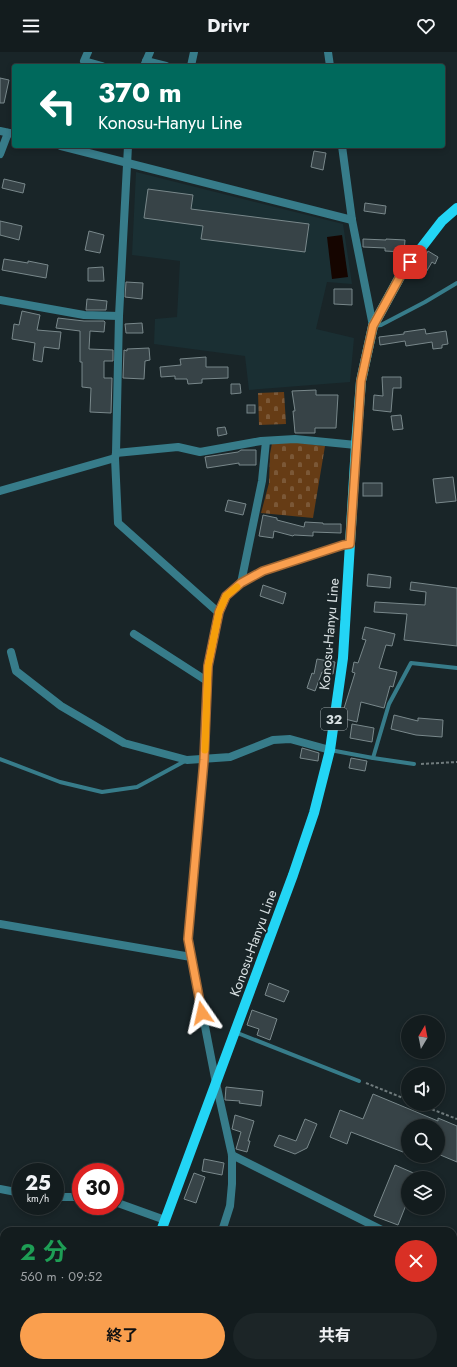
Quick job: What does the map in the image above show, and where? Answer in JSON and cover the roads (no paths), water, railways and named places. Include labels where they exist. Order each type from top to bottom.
[{"type":"main road","name":"Konosu-Hanyu Line","points":[[162,1227],[293,875],[314,813],[330,750],[343,658],[361,381],[373,326],[402,273],[442,221],[457,208]]},
{"type":"street","points":[[88,52],[84,62],[93,64]]},
{"type":"street","points":[[145,64],[150,52]]},
{"type":"street","points":[[191,64],[194,52]]},
{"type":"street","points":[[328,52],[330,64]]},
{"type":"street","points":[[0,154],[7,133]]},
{"type":"street","points":[[69,148],[352,220]]},
{"type":"street","points":[[128,148],[119,316],[116,455],[118,523],[219,612]]},
{"type":"street","points":[[342,148],[352,220],[373,326]]},
{"type":"street","points":[[0,300],[84,315],[119,316]]},
{"type":"street","points":[[0,491],[116,455],[178,447],[200,452],[266,441],[295,439],[356,444]]},
{"type":"street","points":[[241,583],[262,481],[266,441]]},
{"type":"street","points":[[223,1227],[230,1206],[232,1155],[216,1083],[188,939],[204,760],[208,666],[219,612],[226,596],[241,583],[263,571],[350,544]]},
{"type":"street","points":[[134,634],[207,681]]},
{"type":"street","points":[[11,652],[16,671],[61,706],[124,743],[188,760],[230,757],[273,740],[290,739],[330,750]]},
{"type":"street","points":[[0,924],[191,957]]},
{"type":"street","points":[[232,1155],[376,1227]]},
{"type":"street","points":[[0,1189],[12,1191]]},
{"type":"street","points":[[124,1205],[165,1220]]},
{"type":"lane","points":[[373,326],[381,325],[387,322],[457,283]]},
{"type":"lane","points":[[373,758],[389,704],[411,663],[457,668]]},
{"type":"lane","points":[[330,750],[414,764]]},
{"type":"lane","points":[[0,760],[60,782],[102,792],[137,787],[188,760]]},
{"type":"lane","points":[[234,1032],[359,1081]]}]
